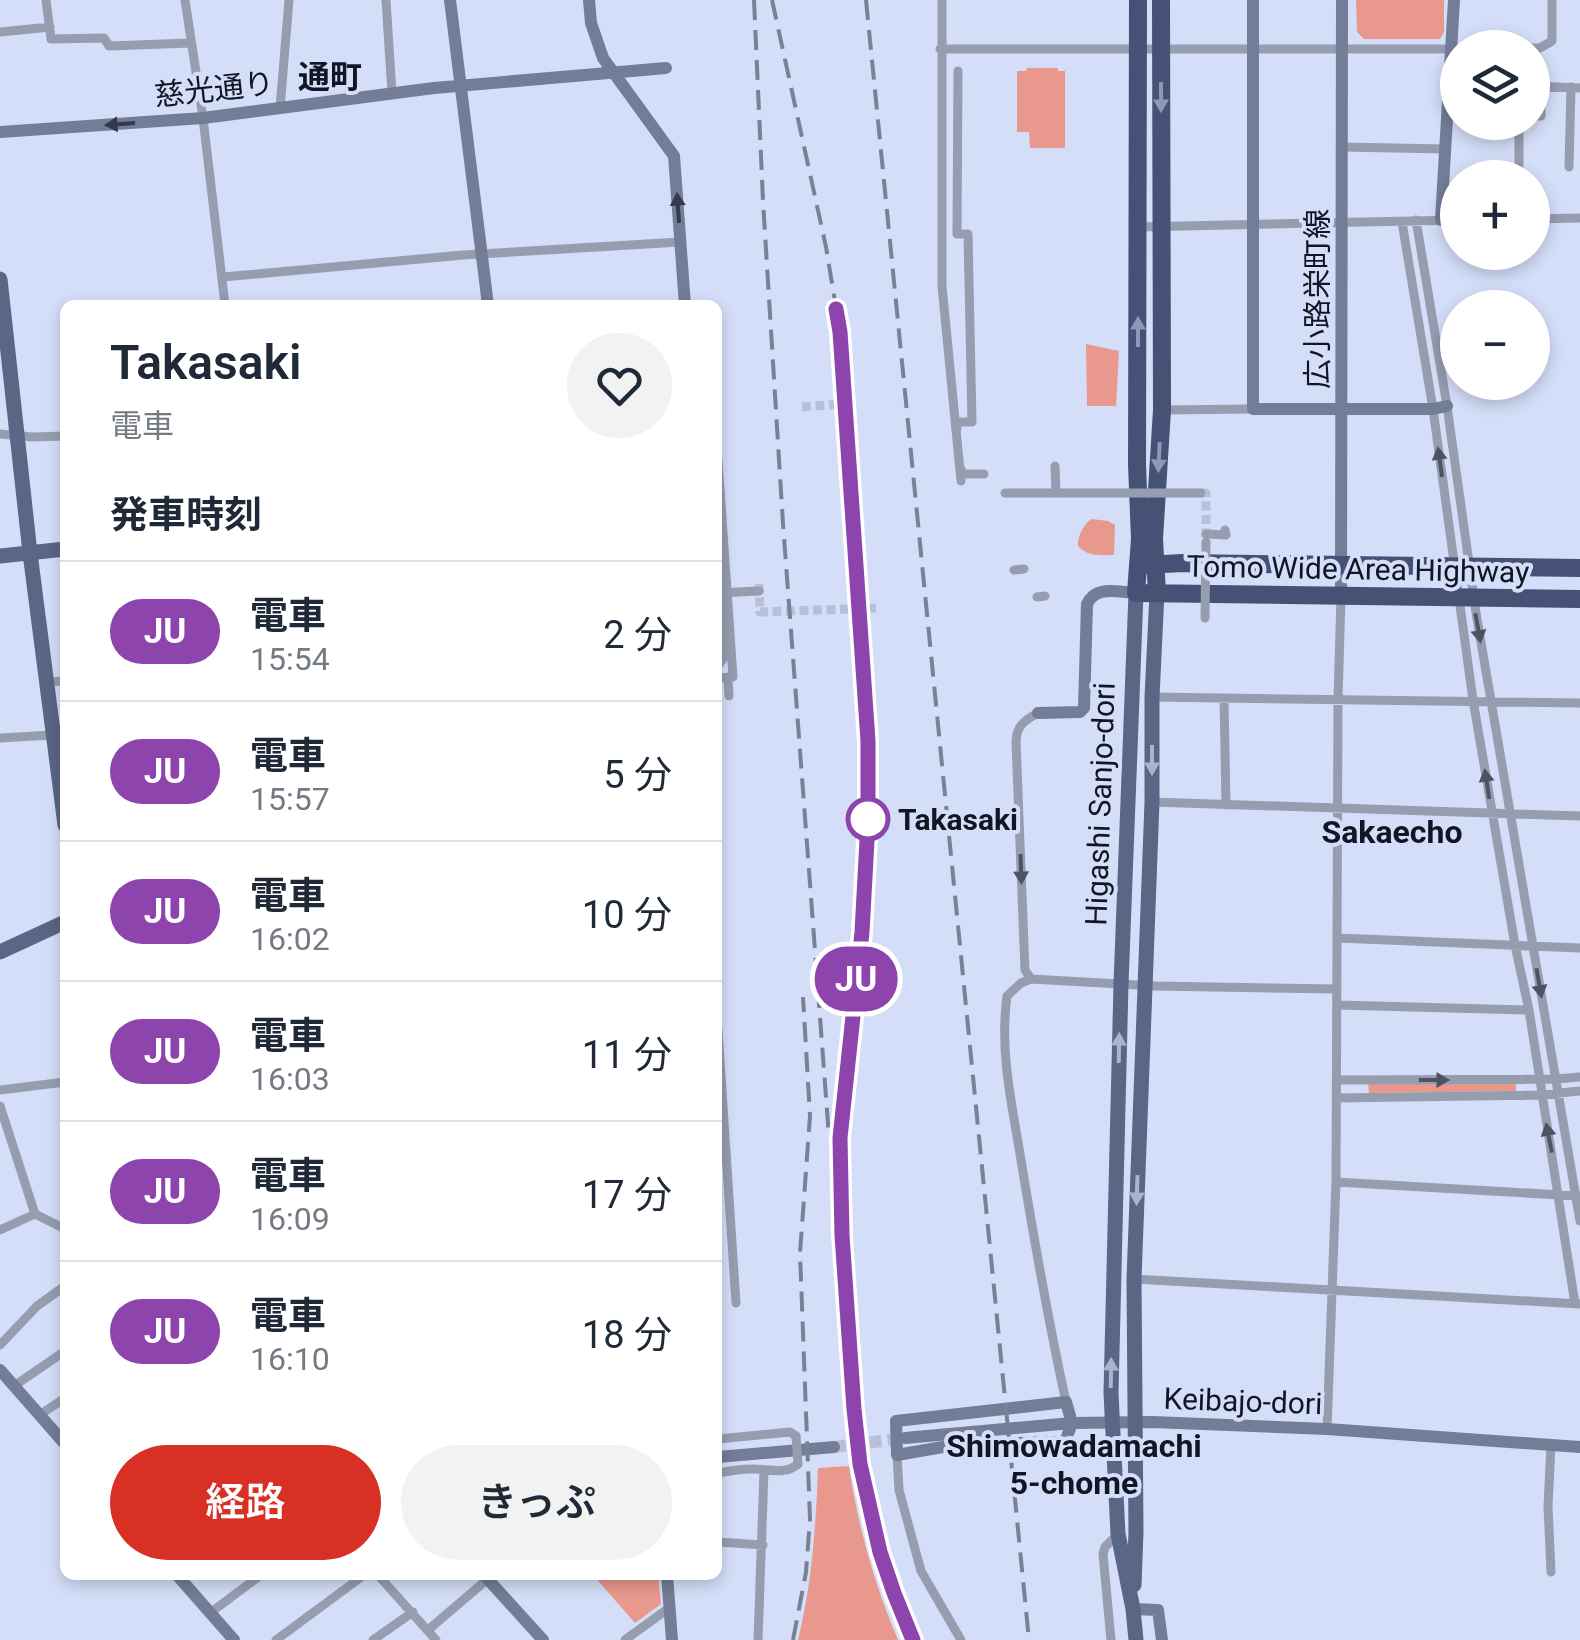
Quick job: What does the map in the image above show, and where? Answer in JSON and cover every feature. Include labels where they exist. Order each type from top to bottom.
[{"type":"highway","name":"Higashi Sanjo-dori","points":[[1136,593],[1140,539],[1138,0]]},
{"type":"highway","name":"Higashi Sanjo-dori","points":[[1157,593],[1154,539],[1162,410],[1161,0]]},
{"type":"highway","name":"Tomo Wide Area Highway","points":[[1137,565],[1580,568]]},
{"type":"highway","name":"Tomo Wide Area Highway","points":[[1136,593],[1580,599]]},
{"type":"main road","points":[[0,279],[8,435],[30,553],[60,786]]},
{"type":"main road","points":[[0,556],[60,550]]},
{"type":"main road","name":"Higashi Sanjo-dori","points":[[1136,593],[1121,984],[1111,1422],[1118,1534],[1136,1640]]},
{"type":"main road","name":"Higashi Sanjo-dori","points":[[1133,1609],[1134,1279],[1157,593]]},
{"type":"main road","points":[[1,948],[60,924]]},
{"type":"street","points":[[46,0],[51,39],[104,38],[109,46],[190,43]]},
{"type":"street","points":[[184,0],[225,300]]},
{"type":"street","points":[[280,108],[289,0]]},
{"type":"street","points":[[386,0],[392,93]]},
{"type":"street","points":[[450,0],[487,300]]},
{"type":"street","points":[[588,0],[590,23],[603,58],[674,156],[685,300]]},
{"type":"street","points":[[942,0],[942,286],[960,482]]},
{"type":"street","points":[[1253,0],[1253,409]]},
{"type":"street","name":"広小路栄町線","points":[[1341,597],[1342,0]]},
{"type":"street","points":[[1454,0],[1455,30]]},
{"type":"street","points":[[1550,42],[1552,0]]},
{"type":"street","points":[[0,32],[50,27]]},
{"type":"street","points":[[940,50],[1440,49]]},
{"type":"street","name":"慈光通り","points":[[0,132],[203,118],[460,85],[666,68]]},
{"type":"street","points":[[958,71],[957,234],[968,234],[972,422],[957,422],[962,474],[984,474]]},
{"type":"street","points":[[1550,87],[1575,88],[1569,167]]},
{"type":"street","points":[[1444,160],[1446,140]]},
{"type":"street","points":[[1342,148],[1445,150]]},
{"type":"street","points":[[1550,219],[1580,218]]},
{"type":"street","points":[[1134,1279],[1578,1304],[1473,700],[1466,599],[1416,220]]},
{"type":"street","points":[[1138,227],[1440,220]]},
{"type":"street","points":[[1402,222],[1440,407]]},
{"type":"street","points":[[223,277],[482,254],[680,242]]},
{"type":"street","points":[[1162,410],[1440,407]]},
{"type":"street","points":[[8,435],[60,436]]},
{"type":"street","points":[[1056,466],[1056,493]]},
{"type":"street","points":[[1006,493],[1201,493]]},
{"type":"street","points":[[1205,618],[1206,538],[1226,535],[1225,530]]},
{"type":"street","points":[[1461,566],[1512,814],[1580,1221]]},
{"type":"street","points":[[728,696],[722,677],[732,677],[722,593],[759,591]]},
{"type":"street","points":[[1031,979],[1026,970],[1016,732],[1024,720],[1038,713],[1080,712],[1084,708],[1087,604],[1094,593],[1101,591],[1136,593]]},
{"type":"street","points":[[1328,1430],[1336,1182],[1341,597]]},
{"type":"street","points":[[722,618],[722,661]]},
{"type":"street","points":[[47,682],[60,681]]},
{"type":"street","points":[[1152,697],[1580,703]]},
{"type":"street","points":[[1224,698],[1226,805]]},
{"type":"street","points":[[0,738],[53,735]]},
{"type":"street","points":[[1152,802],[1580,816]]},
{"type":"street","points":[[1338,938],[1580,948]]},
{"type":"street","points":[[897,1456],[960,1444],[1066,1442],[1072,1422],[1044,1298],[1006,1070],[1006,996],[1031,979],[1337,989]]},
{"type":"street","points":[[1337,1005],[1528,1010]]},
{"type":"street","points":[[1337,1080],[1580,1077]]},
{"type":"street","points":[[0,1090],[60,1083]]},
{"type":"street","points":[[1337,1098],[1580,1092]]},
{"type":"street","points":[[0,1106],[36,1214],[60,1226]]},
{"type":"street","points":[[722,1117],[736,1303]]},
{"type":"street","points":[[1336,1182],[1578,1196]]},
{"type":"street","points":[[722,1211],[730,1210]]},
{"type":"street","points":[[0,1230],[36,1214]]},
{"type":"street","points":[[0,1345],[37,1306],[60,1290]]},
{"type":"street","points":[[14,1386],[60,1354]]},
{"type":"street","points":[[0,1370],[60,1438]]},
{"type":"street","points":[[41,1414],[60,1401]]},
{"type":"street","points":[[961,1640],[922,1571],[899,1490],[896,1420],[1066,1402]]},
{"type":"street","name":"Keibajo-dori","points":[[905,1438],[1072,1422],[1135,1422],[1580,1447]]},
{"type":"street","points":[[722,1439],[790,1432],[796,1436],[798,1464],[792,1470],[722,1472]]},
{"type":"street","points":[[1551,1445],[1551,1572]]},
{"type":"street","points":[[722,1457],[834,1446]]},
{"type":"street","points":[[758,1640],[764,1471]]},
{"type":"street","points":[[1111,1640],[1103,1554],[1104,1547],[1118,1534]]},
{"type":"street","points":[[722,1542],[762,1545]]},
{"type":"street","points":[[182,1580],[234,1640]]},
{"type":"street","points":[[210,1612],[254,1580]]},
{"type":"street","points":[[276,1640],[357,1580]]},
{"type":"street","points":[[383,1580],[436,1640]]},
{"type":"street","points":[[428,1630],[484,1580]]},
{"type":"street","points":[[491,1580],[543,1640]]},
{"type":"street","points":[[667,1580],[672,1640]]},
{"type":"street","points":[[625,1640],[669,1608]]},
{"type":"street","points":[[1133,1609],[1158,1610],[1162,1640]]},
{"type":"street","points":[[373,1640],[413,1612]]},
{"type":"shaded area","points":[[1356,0],[1444,0],[1444,30],[1440,30],[1440,39],[1364,39],[1357,32]]},
{"type":"shaded area","points":[[1017,71],[1065,71],[1065,148],[1030,148],[1029,132],[1017,132]]},
{"type":"shaded area","points":[[1086,344],[1119,351],[1116,406],[1087,406]]},
{"type":"shaded area","points":[[1092,519],[1115,525],[1114,555],[1090,554],[1078,546],[1082,531]]},
{"type":"shaded area","points":[[1368,1083],[1516,1083],[1516,1091],[1369,1093]]},
{"type":"shaded area","points":[[849,1466],[868,1554],[898,1640],[798,1640],[812,1554],[818,1468]]},
{"type":"shaded area","points":[[597,1580],[659,1580],[661,1604],[635,1623]]},
{"type":"tunnel","points":[[802,407],[854,403]]},
{"type":"tunnel","points":[[1201,493],[1206,493],[1206,541]]},
{"type":"tunnel","points":[[759,584],[760,612],[876,608]]},
{"type":"tunnel","points":[[834,1447],[905,1438]]},
{"type":"railway","points":[[754,0],[783,524],[829,1137]]},
{"type":"railway","points":[[772,0],[826,247],[840,332],[868,741],[861,932],[839,1138],[842,1235],[860,1464],[894,1593],[913,1640]]},
{"type":"railway","points":[[866,0],[1029,1640]]},
{"type":"railway","points":[[793,1640],[806,1572],[810,1519],[800,1253],[810,1116],[803,997]]},
{"type":"train","name":"JU","points":[[836,309],[868,741],[862,932],[840,1138],[842,1235],[860,1464],[880,1552],[913,1640]]},
{"type":"place","name":"Takasaki","points":[[868,819]]},
{"type":"district","name":"通町","points":[[330,77]]},
{"type":"district","name":"Sakaecho","points":[[1392,832]]},
{"type":"district","name":"Shimowadamachi 5-chome","points":[[1074,1464]]}]
